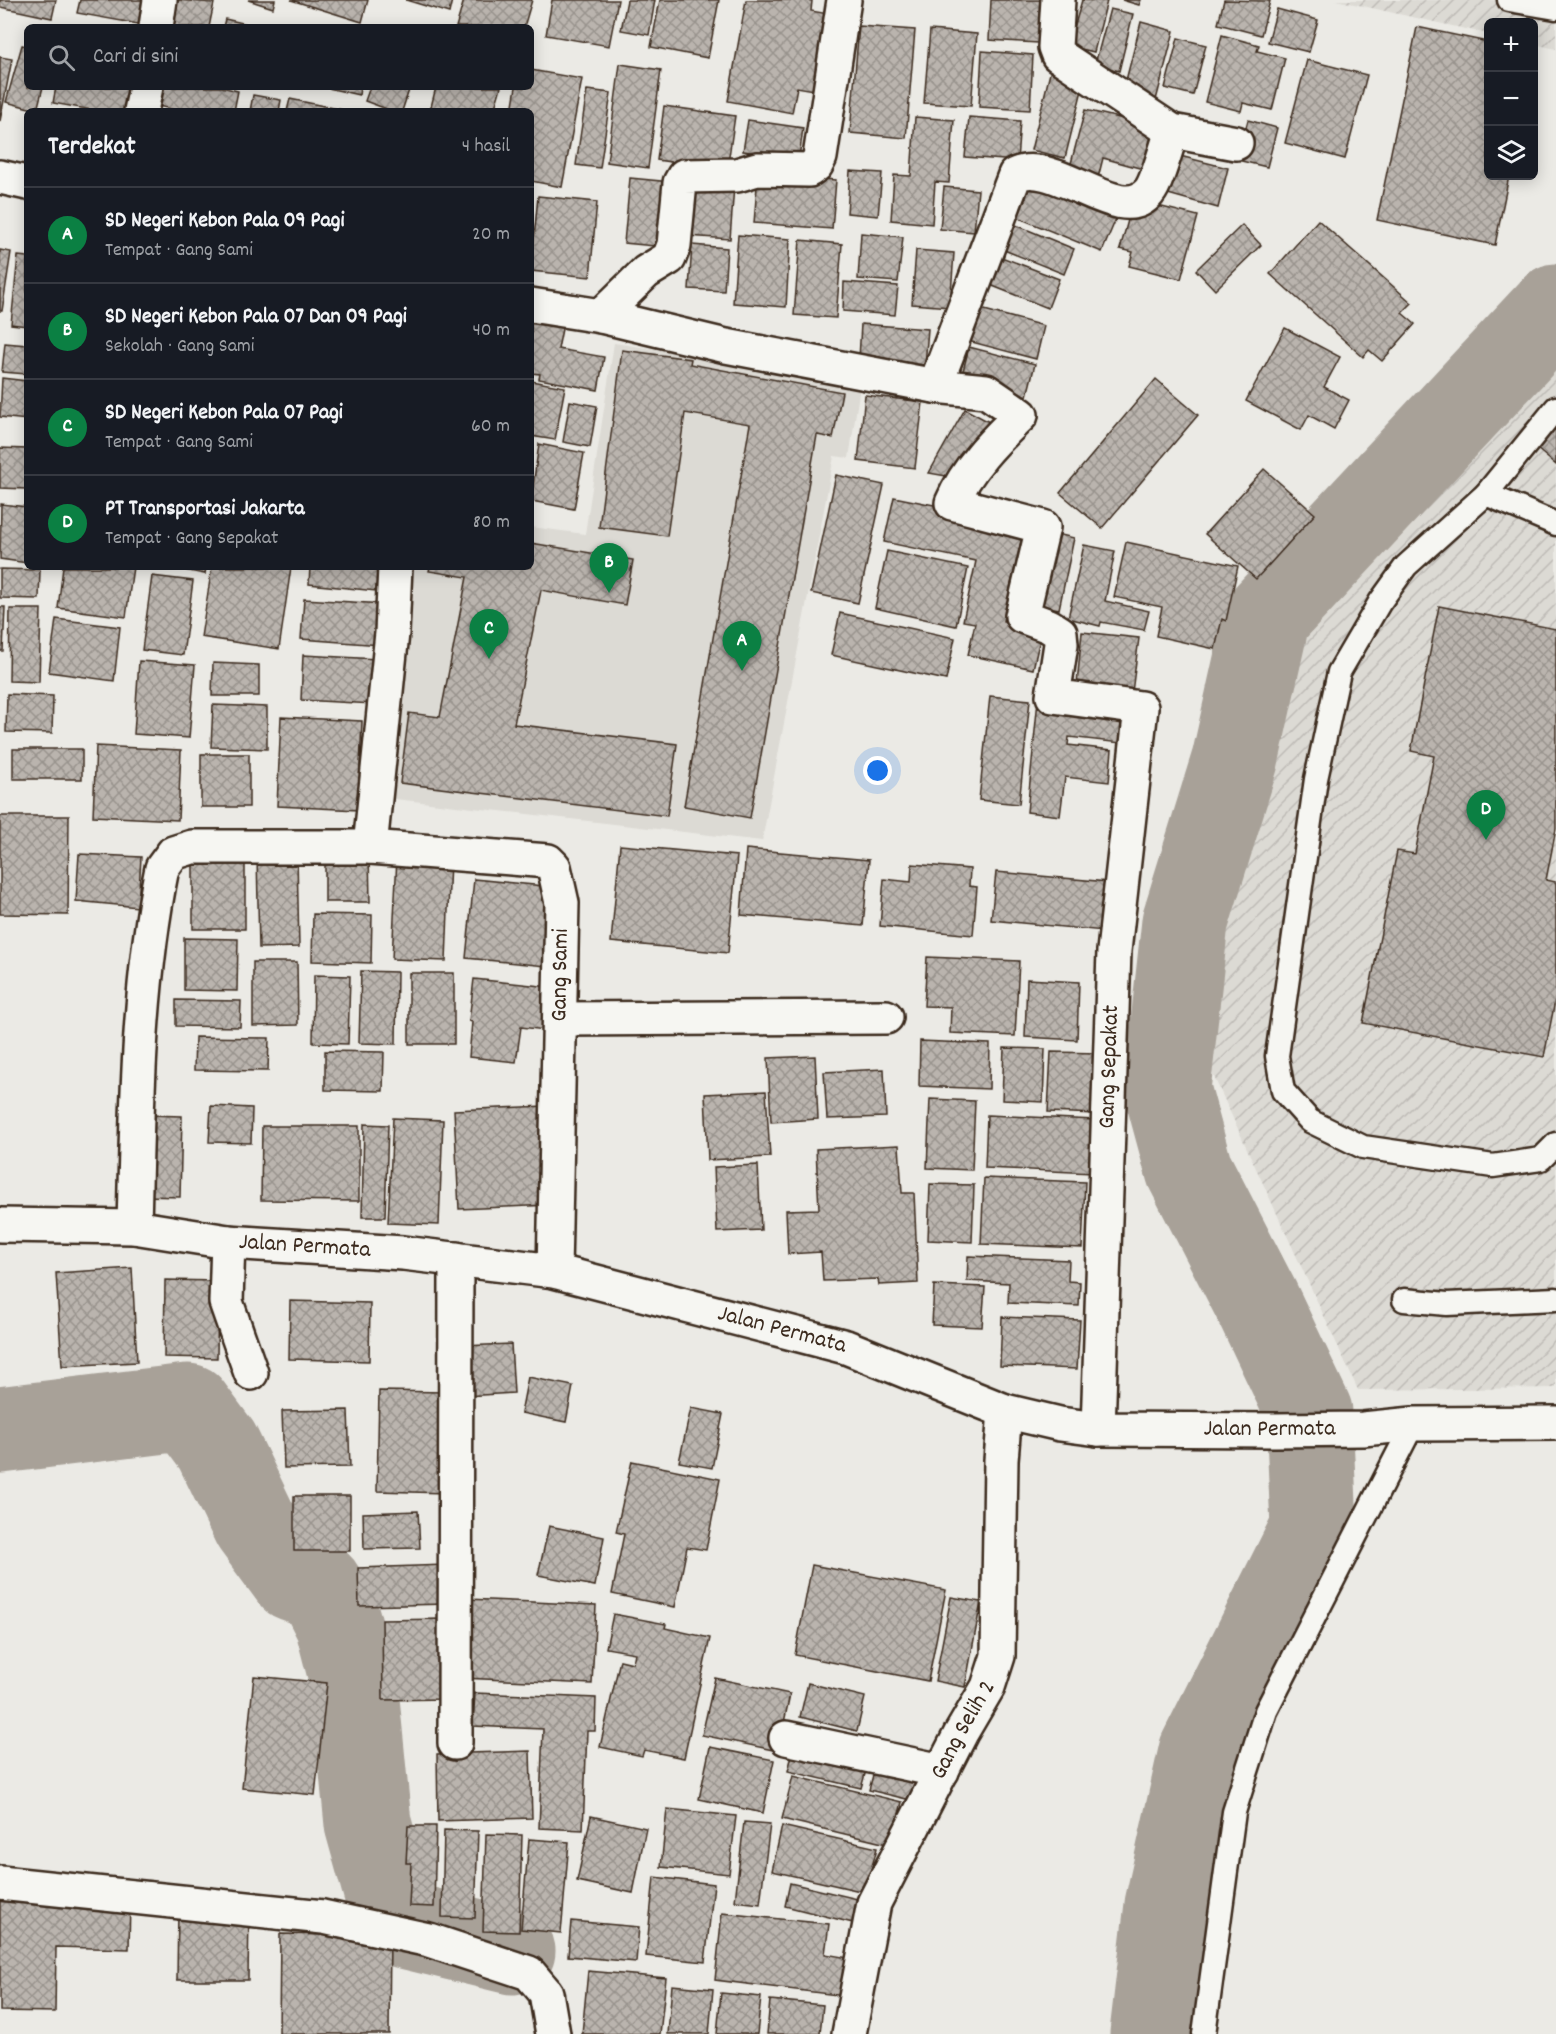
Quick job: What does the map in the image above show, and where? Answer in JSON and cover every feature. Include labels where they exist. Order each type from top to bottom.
[{"type":"street","points":[[156,24],[160,0]]},
{"type":"street","points":[[601,316],[646,272],[669,258],[674,245],[680,183],[684,176],[737,175],[758,169],[809,170],[816,165],[820,157],[844,0]]},
{"type":"street","points":[[1058,0],[1055,47],[1058,55],[1172,131],[1236,143]]},
{"type":"street","points":[[142,108],[145,90]]},
{"type":"street","points":[[534,305],[601,316],[726,346],[935,386],[1015,175],[1026,170],[1041,171],[1118,202],[1135,202],[1149,192],[1172,131]]},
{"type":"street","points":[[0,177],[24,182]]},
{"type":"street","name":"Gang Sepakat","points":[[935,386],[986,391],[1021,415],[994,442],[957,491],[952,503],[1043,527],[1022,616],[1049,626],[1060,633],[1061,644],[1053,696],[1141,708],[1114,951],[1098,1428]]},
{"type":"street","points":[[135,1227],[138,1049],[162,868],[173,853],[192,847],[370,847],[392,633],[395,570]]},
{"type":"street","name":"Gang Sami","points":[[370,847],[548,861],[554,867],[562,903],[554,1271]]},
{"type":"street","points":[[561,1018],[886,1017]]},
{"type":"street","name":"Jalan Permata","points":[[0,1226],[135,1227],[228,1242],[403,1253],[554,1271],[846,1347],[1005,1411],[1060,1424],[1098,1428],[1275,1430],[1363,1429],[1413,1424],[1556,1422]]},
{"type":"street","points":[[228,1242],[226,1302],[250,1373]]},
{"type":"street","points":[[455,1743],[456,1259]]},
{"type":"street","name":"Gang Selih 2","points":[[849,2034],[874,1903],[988,1687],[998,1656],[1001,1460],[1005,1411]]},
{"type":"street","points":[[786,1738],[942,1771]]},
{"type":"street","points":[[0,1883],[323,1917],[429,1940],[529,1973],[546,1993],[553,2034]]},
{"type":"lane","points":[[1509,0],[1551,5]]},
{"type":"lane","points":[[1556,408],[1486,494],[1406,566],[1380,602],[1338,672],[1316,778],[1277,1056],[1283,1091],[1310,1121],[1363,1147],[1493,1166],[1541,1159],[1556,1143]]},
{"type":"lane","points":[[1486,494],[1556,524]]},
{"type":"lane","points":[[1404,1300],[1447,1304],[1556,1299]]},
{"type":"lane","points":[[1204,2034],[1234,1812],[1266,1711],[1413,1424]]},
{"type":"shaded area","points":[[1336,0],[1556,0],[1556,49],[1538,45],[1538,18],[1484,18],[1484,33]]},
{"type":"shaded area","points":[[1556,337],[1556,1388],[1358,1390],[1197,1040],[1291,622]]},
{"type":"shaded area","points":[[614,343],[861,380],[849,458],[834,456],[762,841],[378,797],[413,570],[534,570],[534,527],[585,534]]},
{"type":"building","points":[[0,0],[56,0],[52,18],[0,7]]},
{"type":"building","points":[[80,0],[154,0],[149,24],[77,13]]},
{"type":"building","points":[[178,0],[214,3],[210,24],[173,24]]},
{"type":"building","points":[[248,0],[275,0],[273,8]]},
{"type":"building","points":[[291,0],[368,0],[362,22]]},
{"type":"building","points":[[406,0],[452,0],[449,13]]},
{"type":"building","points":[[464,0],[532,0],[525,24],[457,24]]},
{"type":"building","points":[[552,0],[618,0],[609,46],[546,35]]},
{"type":"building","points":[[627,0],[655,0],[649,35],[621,30]]},
{"type":"building","points":[[660,0],[719,0],[708,58],[651,47]]},
{"type":"building","points":[[746,0],[812,1],[811,11],[834,15],[820,91],[797,87],[792,113],[728,101]]},
{"type":"building","points":[[991,0],[1040,0],[1038,43],[989,40]]},
{"type":"building","points":[[1082,0],[1107,1],[1094,52],[1069,46]]},
{"type":"building","points":[[1122,0],[1141,0],[1139,5]]},
{"type":"building","points":[[1224,0],[1270,1],[1261,35],[1218,24]]},
{"type":"building","points":[[1110,9],[1133,14],[1119,71],[1095,64]]},
{"type":"building","points":[[1277,9],[1318,20],[1309,52],[1268,42]]},
{"type":"building","points":[[225,19],[247,24],[224,24]]},
{"type":"building","points":[[1141,22],[1174,31],[1156,100],[1123,92]]},
{"type":"building","points":[[859,26],[915,30],[906,138],[850,133]]},
{"type":"building","points":[[1417,27],[1484,41],[1484,180],[1508,180],[1495,245],[1377,220]]},
{"type":"building","points":[[930,30],[977,34],[971,106],[924,103]]},
{"type":"building","points":[[1222,35],[1259,45],[1257,51],[1285,58],[1272,110],[1243,103],[1241,111],[1205,102]]},
{"type":"building","points":[[1178,38],[1206,45],[1193,95],[1165,88]]},
{"type":"building","points":[[22,45],[24,45],[24,90],[42,90],[38,108],[6,102]]},
{"type":"building","points":[[982,51],[1033,55],[1030,110],[979,107]]},
{"type":"building","points":[[0,57],[12,59],[0,121]]},
{"type":"building","points":[[1307,60],[1367,75],[1345,159],[1285,143]]},
{"type":"building","points":[[620,64],[661,70],[648,168],[607,162]]},
{"type":"building","points":[[1051,69],[1085,78],[1065,158],[1031,150]]},
{"type":"building","points":[[534,71],[582,79],[562,187],[534,182],[534,108],[512,108],[516,90],[534,90]]},
{"type":"building","points":[[55,90],[136,90],[134,108],[80,108],[53,103]]},
{"type":"building","points":[[157,90],[238,91],[235,108],[166,108],[154,105]]},
{"type":"building","points":[[337,90],[360,90],[359,95]]},
{"type":"building","points":[[369,90],[409,90],[403,108],[384,108],[365,101]]},
{"type":"building","points":[[435,90],[500,90],[495,108],[431,108]]},
{"type":"building","points":[[587,90],[611,93],[600,168],[576,165]]},
{"type":"building","points":[[253,95],[281,100],[280,108],[251,108]]},
{"type":"building","points":[[290,99],[334,108],[288,108]]},
{"type":"building","points":[[664,106],[735,116],[727,170],[657,160]]},
{"type":"building","points":[[1085,110],[1154,126],[1143,169],[1103,158],[1098,178],[1069,171]]},
{"type":"building","points":[[915,117],[954,120],[949,183],[935,182],[932,224],[891,220],[894,175],[911,176]]},
{"type":"building","points":[[969,117],[1020,121],[1017,161],[965,157]]},
{"type":"building","points":[[748,120],[803,128],[799,158],[743,151]]},
{"type":"building","points":[[1248,120],[1277,128],[1267,167],[1237,160]]},
{"type":"building","points":[[1172,154],[1228,168],[1218,208],[1161,192]]},
{"type":"building","points":[[850,171],[882,173],[878,216],[847,213]]},
{"type":"building","points":[[758,174],[836,180],[832,229],[754,223]]},
{"type":"building","points":[[1024,177],[1118,214],[1102,252],[1009,214]]},
{"type":"building","points":[[630,178],[671,182],[665,247],[624,243]]},
{"type":"building","points":[[692,182],[734,186],[730,239],[687,236]]},
{"type":"building","points":[[944,187],[978,190],[974,232],[940,229]]},
{"type":"building","points":[[538,196],[597,202],[590,277],[534,271]]},
{"type":"building","points":[[1146,203],[1198,216],[1181,279],[1129,266],[1133,252],[1120,249],[1130,213],[1142,216]]},
{"type":"building","points":[[1004,220],[1074,249],[1064,274],[994,246]]},
{"type":"building","points":[[1318,220],[1412,303],[1402,313],[1415,324],[1382,361],[1369,350],[1363,357],[1270,274]]},
{"type":"building","points":[[1242,225],[1261,245],[1215,290],[1196,270]]},
{"type":"building","points":[[861,233],[903,237],[898,282],[858,279]]},
{"type":"building","points":[[738,235],[790,239],[786,307],[733,303]]},
{"type":"building","points":[[800,240],[842,244],[836,318],[794,315]]},
{"type":"building","points":[[692,245],[727,248],[724,291],[689,289]]},
{"type":"building","points":[[0,250],[11,252],[2,311],[0,311]]},
{"type":"building","points":[[916,250],[954,253],[950,307],[912,304]]},
{"type":"building","points":[[991,253],[1059,279],[1048,308],[980,281]]},
{"type":"building","points":[[18,256],[24,257],[24,326],[11,324]]},
{"type":"building","points":[[844,282],[898,286],[895,315],[843,311]]},
{"type":"building","points":[[977,308],[1044,326],[1036,359],[968,341]]},
{"type":"building","points":[[534,309],[565,314],[558,349],[604,357],[598,390],[539,379],[540,374],[534,373]]},
{"type":"building","points":[[861,324],[928,329],[925,365],[859,359]]},
{"type":"building","points":[[1285,328],[1340,357],[1324,387],[1349,400],[1334,429],[1309,415],[1301,430],[1246,401]]},
{"type":"building","points":[[5,343],[24,345],[24,374],[2,372]]},
{"type":"building","points":[[969,347],[1035,364],[1027,396],[961,379]]},
{"type":"building","points":[[622,350],[691,359],[690,364],[842,392],[833,438],[817,435],[750,818],[684,806],[750,424],[685,413],[667,536],[599,527]]},
{"type":"building","points":[[2,378],[24,381],[24,420],[0,417]]},
{"type":"building","points":[[1156,379],[1198,415],[1102,528],[1060,493]]},
{"type":"building","points":[[534,382],[565,387],[555,440],[534,436]]},
{"type":"building","points":[[865,395],[923,402],[915,468],[858,461]]},
{"type":"building","points":[[570,401],[597,406],[590,447],[563,442]]},
{"type":"building","points":[[965,409],[993,424],[963,479],[929,473]]},
{"type":"building","points":[[1556,425],[1556,465],[1536,448]]},
{"type":"building","points":[[539,444],[584,453],[574,509],[534,502],[534,480]]},
{"type":"building","points":[[0,448],[24,449],[24,489],[0,488]]},
{"type":"building","points":[[1264,469],[1315,514],[1256,579],[1205,534]]},
{"type":"building","points":[[836,475],[884,485],[858,603],[811,593]]},
{"type":"building","points":[[894,497],[999,518],[1023,532],[1003,621],[1042,630],[1033,669],[968,655],[975,623],[963,621],[976,561],[884,542]]},
{"type":"building","points":[[1,504],[24,507],[24,563],[0,559]]},
{"type":"building","points":[[1044,531],[1074,538],[1059,609],[1029,603]]},
{"type":"building","points":[[1126,542],[1238,566],[1226,621],[1222,619],[1215,649],[1156,636],[1162,607],[1114,597]]},
{"type":"building","points":[[534,544],[633,560],[625,605],[541,590],[514,724],[677,744],[667,816],[400,783],[409,713],[440,717],[467,577],[429,571],[534,570]]},
{"type":"building","points":[[1084,545],[1115,551],[1105,601],[1149,611],[1144,630],[1101,622],[1100,626],[1068,618]]},
{"type":"building","points":[[887,551],[968,568],[956,626],[875,608]]},
{"type":"building","points":[[0,569],[40,570],[39,599],[0,598]]},
{"type":"building","points":[[63,570],[133,570],[126,617],[58,608]]},
{"type":"building","points":[[184,570],[206,570],[205,574]]},
{"type":"building","points":[[212,570],[291,570],[279,649],[201,637]]},
{"type":"building","points":[[310,570],[379,570],[376,591],[309,584]]},
{"type":"building","points":[[152,576],[193,581],[183,655],[142,650]]},
{"type":"building","points":[[304,599],[384,604],[381,645],[301,639]]},
{"type":"building","points":[[1439,606],[1556,629],[1556,829],[1546,880],[1556,882],[1556,996],[1544,1057],[1363,1023],[1397,851],[1415,854],[1434,756],[1411,751]]},
{"type":"building","points":[[0,607],[5,607],[3,651],[0,651]]},
{"type":"building","points":[[10,609],[41,609],[39,682],[9,681]]},
{"type":"building","points":[[840,613],[955,638],[946,680],[831,655]]},
{"type":"building","points":[[56,619],[120,627],[114,681],[49,672]]},
{"type":"building","points":[[1082,632],[1139,638],[1131,700],[1076,695]]},
{"type":"building","points":[[303,655],[377,659],[374,704],[301,700]]},
{"type":"building","points":[[139,661],[195,665],[189,738],[134,734]]},
{"type":"building","points":[[213,663],[259,665],[259,696],[212,696]]},
{"type":"building","points":[[7,694],[53,696],[52,733],[6,732]]},
{"type":"building","points":[[990,696],[1030,700],[1019,804],[979,800]]},
{"type":"building","points":[[1038,700],[1124,711],[1121,743],[1069,737],[1068,745],[1112,750],[1109,782],[1065,777],[1060,816],[1027,812]]},
{"type":"building","points":[[213,705],[267,707],[267,749],[211,747]]},
{"type":"building","points":[[281,717],[362,721],[358,810],[277,806]]},
{"type":"building","points":[[96,746],[181,750],[178,820],[93,816]]},
{"type":"building","points":[[13,749],[82,749],[82,779],[13,779]]},
{"type":"building","points":[[201,754],[249,754],[249,807],[201,807]]},
{"type":"building","points":[[0,816],[69,816],[68,915],[0,914]]},
{"type":"building","points":[[620,845],[737,856],[728,953],[611,942]]},
{"type":"building","points":[[746,849],[869,860],[863,926],[741,915]]},
{"type":"building","points":[[193,852],[245,852],[245,929],[193,929]]},
{"type":"building","points":[[325,853],[369,853],[370,902],[325,902]]},
{"type":"building","points":[[79,854],[141,857],[138,907],[76,901]]},
{"type":"building","points":[[257,857],[297,857],[299,947],[259,948]]},
{"type":"building","points":[[397,857],[450,860],[446,961],[392,959]]},
{"type":"building","points":[[912,864],[970,869],[969,886],[977,887],[973,935],[880,926],[884,879],[911,882]]},
{"type":"building","points":[[996,872],[1108,882],[1104,931],[991,920]]},
{"type":"building","points":[[474,879],[554,887],[546,966],[466,958]]},
{"type":"building","points":[[313,914],[372,915],[371,963],[312,961]]},
{"type":"building","points":[[184,938],[238,939],[237,991],[184,990]]},
{"type":"building","points":[[927,957],[1019,961],[1015,1036],[950,1033],[951,1007],[924,1006]]},
{"type":"building","points":[[253,962],[297,962],[298,1025],[253,1026]]},
{"type":"building","points":[[361,971],[397,972],[396,1044],[359,1043]]},
{"type":"building","points":[[409,973],[454,973],[454,1044],[409,1044]]},
{"type":"building","points":[[314,975],[350,976],[348,1044],[313,1043]]},
{"type":"building","points":[[474,979],[550,987],[545,1030],[521,1027],[516,1062],[469,1057],[472,1022],[469,1021]]},
{"type":"building","points":[[1027,979],[1079,982],[1077,1040],[1025,1037]]},
{"type":"building","points":[[176,1000],[241,1001],[240,1027],[176,1026]]},
{"type":"building","points":[[195,1037],[269,1038],[268,1071],[194,1070]]},
{"type":"building","points":[[920,1041],[990,1044],[989,1089],[919,1086]]},
{"type":"building","points":[[1004,1048],[1045,1049],[1043,1102],[1002,1100]]},
{"type":"building","points":[[325,1051],[384,1052],[383,1091],[325,1090]]},
{"type":"building","points":[[1051,1052],[1098,1053],[1096,1114],[1048,1112]]},
{"type":"building","points":[[815,1056],[818,1119],[771,1122],[768,1058]]},
{"type":"building","points":[[884,1069],[886,1117],[827,1119],[824,1072]]},
{"type":"building","points":[[766,1091],[770,1157],[708,1160],[705,1094]]},
{"type":"building","points":[[930,1099],[975,1101],[972,1170],[927,1168]]},
{"type":"building","points":[[211,1106],[252,1108],[251,1143],[209,1142]]},
{"type":"building","points":[[545,1106],[550,1205],[459,1209],[454,1110]]},
{"type":"building","points":[[147,1115],[182,1116],[180,1197],[144,1196]]},
{"type":"building","points":[[987,1115],[1095,1120],[1093,1173],[985,1168]]},
{"type":"building","points":[[393,1118],[443,1120],[439,1225],[388,1223]]},
{"type":"building","points":[[364,1124],[388,1125],[385,1217],[362,1217]]},
{"type":"building","points":[[262,1126],[359,1126],[359,1201],[261,1200]]},
{"type":"building","points":[[899,1145],[902,1193],[914,1193],[918,1283],[879,1285],[878,1279],[823,1281],[821,1252],[788,1254],[786,1210],[819,1209],[816,1149]]},
{"type":"building","points":[[758,1165],[761,1230],[717,1232],[714,1167]]},
{"type":"building","points":[[984,1178],[1085,1182],[1082,1248],[981,1244]]},
{"type":"building","points":[[930,1184],[974,1185],[972,1242],[928,1240]]},
{"type":"building","points":[[968,1256],[1069,1260],[1068,1281],[1080,1282],[1079,1306],[1008,1303],[1009,1283],[967,1281]]},
{"type":"building","points":[[132,1268],[137,1362],[62,1366],[56,1273]]},
{"type":"building","points":[[165,1280],[218,1281],[217,1358],[164,1357]]},
{"type":"building","points":[[934,1285],[985,1287],[982,1327],[932,1325]]},
{"type":"building","points":[[290,1301],[370,1303],[369,1361],[289,1359]]},
{"type":"building","points":[[1002,1317],[1080,1320],[1077,1369],[1000,1366]]},
{"type":"building","points":[[511,1344],[514,1393],[465,1396],[462,1346]]},
{"type":"building","points":[[528,1377],[573,1386],[566,1422],[521,1413]]},
{"type":"building","points":[[379,1391],[446,1392],[445,1493],[377,1491]]},
{"type":"building","points":[[691,1408],[723,1414],[712,1468],[679,1462]]},
{"type":"building","points":[[348,1410],[350,1467],[284,1468],[282,1411]]},
{"type":"building","points":[[632,1461],[720,1479],[706,1550],[687,1547],[675,1607],[612,1594],[624,1534],[616,1532]]},
{"type":"building","points":[[294,1496],[350,1496],[350,1551],[294,1551]]},
{"type":"building","points":[[418,1511],[420,1548],[364,1549],[363,1513]]},
{"type":"building","points":[[549,1526],[604,1537],[595,1586],[538,1575]]},
{"type":"building","points":[[446,1565],[448,1604],[359,1606],[358,1568]]},
{"type":"building","points":[[812,1565],[946,1590],[928,1681],[795,1655]]},
{"type":"building","points":[[951,1597],[981,1602],[965,1687],[935,1681]]},
{"type":"building","points":[[467,1599],[596,1605],[592,1684],[462,1678]]},
{"type":"building","points":[[613,1614],[666,1624],[665,1628],[710,1638],[684,1758],[644,1750],[642,1756],[600,1747],[620,1660],[633,1663],[635,1653],[606,1648]]},
{"type":"building","points":[[444,1619],[446,1699],[383,1700],[382,1620]]},
{"type":"building","points":[[254,1676],[327,1683],[315,1795],[242,1788]]},
{"type":"building","points":[[715,1678],[790,1694],[778,1751],[702,1735]]},
{"type":"building","points":[[808,1683],[865,1697],[857,1731],[800,1717]]},
{"type":"building","points":[[475,1693],[596,1698],[595,1731],[587,1731],[583,1830],[539,1828],[543,1729],[473,1726]]},
{"type":"building","points":[[795,1743],[869,1760],[861,1788],[788,1771]]},
{"type":"building","points":[[710,1747],[774,1760],[763,1813],[699,1799]]},
{"type":"building","points":[[530,1751],[532,1818],[438,1821],[437,1754]]},
{"type":"building","points":[[877,1760],[923,1771],[915,1801],[869,1790]]},
{"type":"building","points":[[793,1776],[902,1802],[891,1845],[782,1819]]},
{"type":"building","points":[[667,1809],[736,1816],[729,1874],[661,1867]]},
{"type":"building","points":[[591,1816],[646,1828],[633,1893],[577,1881]]},
{"type":"building","points":[[744,1822],[770,1824],[760,1904],[735,1901]]},
{"type":"building","points":[[408,1826],[436,1826],[434,1907],[409,1906],[411,1863],[406,1863]]},
{"type":"building","points":[[782,1826],[877,1848],[865,1892],[772,1871]]},
{"type":"building","points":[[444,1830],[478,1831],[475,1918],[442,1917]]},
{"type":"building","points":[[486,1834],[522,1835],[519,1932],[483,1931]]},
{"type":"building","points":[[529,1839],[569,1842],[561,1933],[521,1929]]},
{"type":"building","points":[[654,1877],[714,1884],[705,1962],[646,1956]]},
{"type":"building","points":[[790,1883],[866,1901],[861,1925],[785,1906]]},
{"type":"building","points":[[0,1899],[130,1900],[129,1949],[56,1947],[55,2012],[0,2011]]},
{"type":"building","points":[[178,1910],[249,1911],[248,1980],[177,1980]]},
{"type":"building","points":[[722,1913],[829,1924],[825,1954],[849,1958],[845,1996],[715,1980]]},
{"type":"building","points":[[571,1921],[639,1927],[636,1962],[568,1956]]},
{"type":"building","points":[[280,1934],[390,1936],[389,2034],[279,2034]]},
{"type":"building","points":[[588,1971],[666,1978],[660,2034],[582,2034]]},
{"type":"building","points":[[672,1985],[713,1989],[709,2034],[668,2034]]},
{"type":"building","points":[[721,1993],[761,1997],[757,2034],[717,2034]]},
{"type":"building","points":[[770,2000],[823,2005],[820,2034],[767,2034]]},
{"type":"waterway","points":[[1153,2034],[1168,1905],[1202,1752],[1314,1528],[1309,1412],[1257,1302],[1189,1170],[1167,1089],[1185,922],[1235,760],[1267,616],[1556,307]]},
{"type":"waterway","points":[[0,1430],[188,1407],[217,1446],[255,1525],[294,1578],[320,1587],[338,1623],[355,1689],[368,1824],[388,1896],[404,1925],[512,1951]]},
{"type":"place","name":"SD Negeri Kebon Pala 07 Dan 09 Pagi","points":[[609,593]]},
{"type":"place","name":"SD Negeri Kebon Pala 07 Pagi","points":[[489,659]]},
{"type":"place","name":"SD Negeri Kebon Pala 09 Pagi","points":[[742,671]]},
{"type":"place","name":"PT Transportasi Jakarta","points":[[1486,840]]}]
